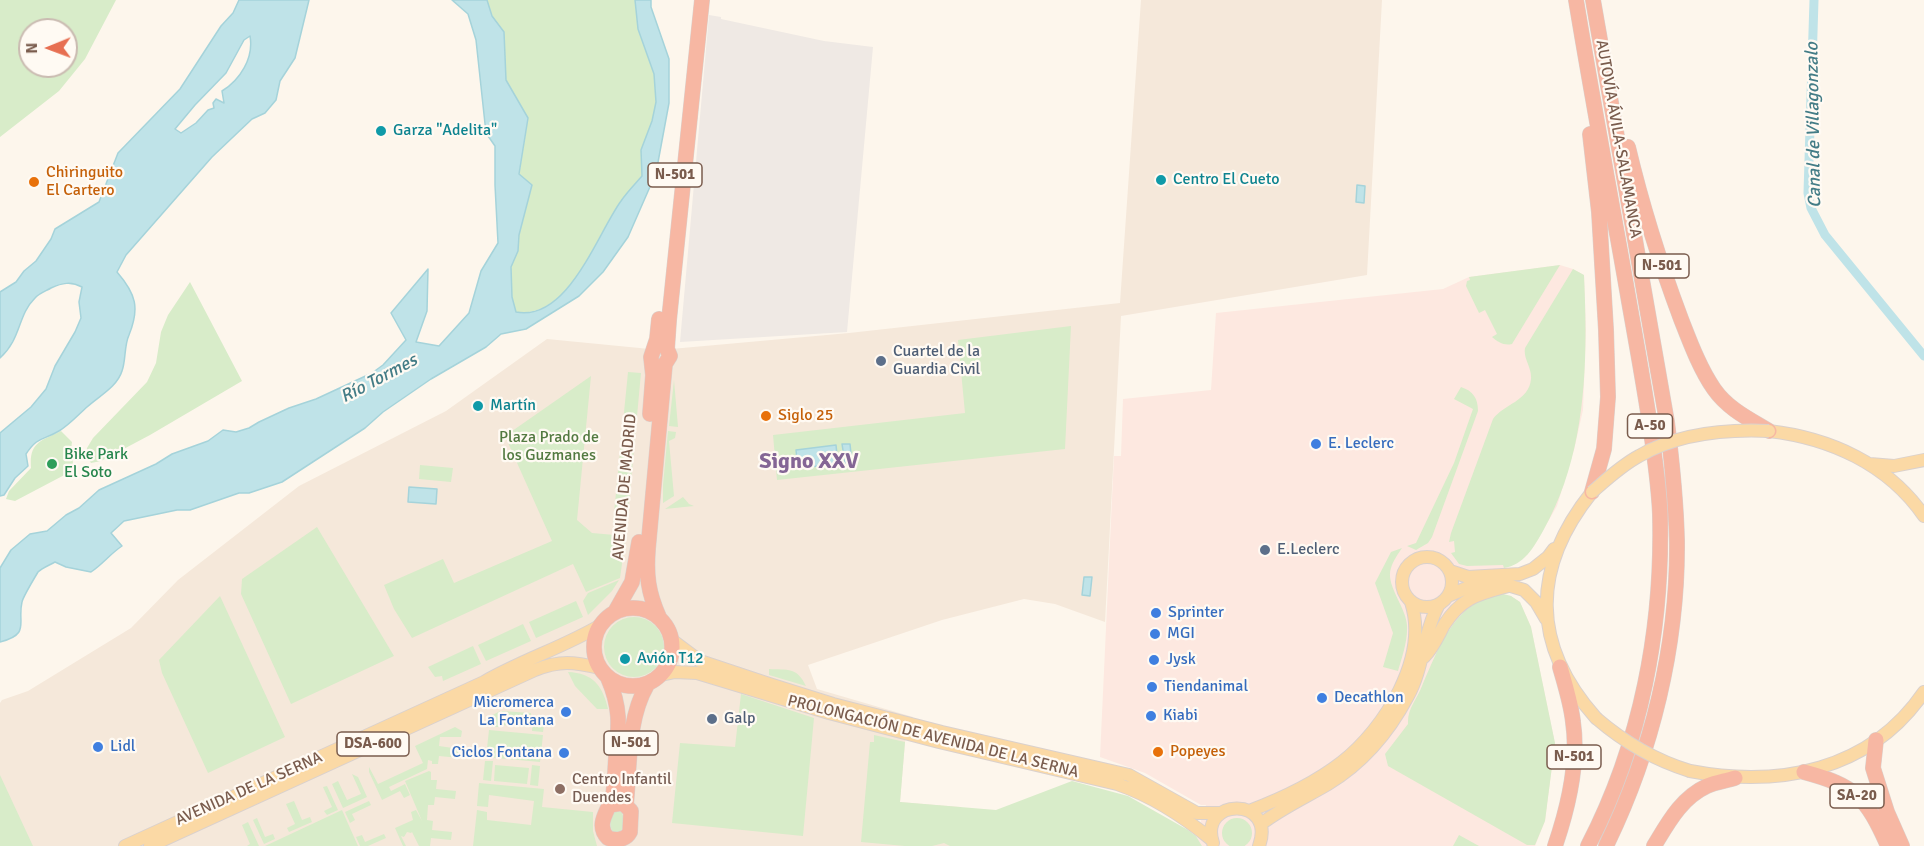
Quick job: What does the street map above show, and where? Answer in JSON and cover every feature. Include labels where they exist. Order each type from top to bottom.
[{"type":"highway","name":"AVENIDA DE MADRID","points":[[615,612],[630,588],[635,568],[653,375],[659,356],[658,329],[694,0]]},
{"type":"highway","name":"AVENIDA DE MADRID","points":[[659,617],[646,573],[659,356],[702,0]]},
{"type":"highway","name":"AUTOVÍA ÁVILA-SALAMANCA","points":[[1576,0],[1648,414],[1660,512],[1656,627],[1646,682],[1618,778],[1588,846]]},
{"type":"highway","name":"AUTOVÍA ÁVILA-SALAMANCA","points":[[1593,0],[1667,422],[1673,472],[1677,544],[1672,627],[1663,681],[1635,780],[1606,846]]},
{"type":"highway","points":[[1583,42],[1583,86],[1599,212],[1608,397],[1604,449],[1592,492]]},
{"type":"highway","name":"N-501","points":[[1605,71],[1621,118],[1640,199],[1689,339],[1714,389],[1735,410],[1769,431]]},
{"type":"highway","points":[[615,612],[638,608],[645,609],[659,617]]},
{"type":"highway","name":"N-501","points":[[615,612],[601,625],[594,646],[595,658],[604,673],[619,711],[613,794],[603,821],[603,832],[608,842],[617,840],[623,842],[630,832],[632,818],[626,805],[634,720],[638,700],[647,684]]},
{"type":"highway","name":"N-501","points":[[659,617],[667,627],[672,640]]},
{"type":"highway","points":[[604,673],[623,686],[647,684],[661,675],[669,665],[672,640]]},
{"type":"highway","name":"N-501","points":[[1555,846],[1568,794],[1575,743],[1573,720],[1560,667]]},
{"type":"highway","name":"SA-20","points":[[1876,740],[1873,768],[1887,812],[1902,846]]},
{"type":"highway","name":"SA-20","points":[[1804,772],[1831,779],[1851,790],[1875,817],[1888,846]]},
{"type":"highway","points":[[1654,846],[1674,813],[1688,799],[1707,786],[1735,778]]},
{"type":"highway","points":[[610,805],[616,803],[626,805]]},
{"type":"main road","points":[[1924,516],[1893,480],[1846,450],[1822,441],[1796,434],[1769,431],[1722,431],[1686,437],[1640,456],[1614,473],[1592,492],[1577,510],[1562,538],[1551,567],[1547,592],[1552,645],[1560,667],[1577,696],[1596,718],[1632,747],[1664,763],[1690,771],[1735,778],[1780,776],[1830,765],[1854,754],[1898,723],[1924,692]]},
{"type":"main road","points":[[1869,464],[1894,466],[1924,460]]},
{"type":"main road","points":[[1249,811],[1270,803],[1342,762],[1363,744],[1385,714],[1407,674],[1415,634],[1414,611],[1401,586],[1401,577],[1405,568],[1412,561],[1420,557],[1438,559],[1450,571],[1468,577],[1520,574],[1533,570],[1548,557],[1562,538]]},
{"type":"main road","points":[[1261,824],[1352,767],[1373,747],[1395,718],[1409,694],[1421,661],[1428,629],[1444,600],[1452,579],[1450,571]]},
{"type":"main road","points":[[1411,602],[1424,608],[1473,585],[1501,583],[1524,590],[1536,602],[1548,620]]},
{"type":"main road","points":[[1421,661],[1430,651],[1449,617],[1463,603],[1483,592],[1508,586]]},
{"type":"main road","name":"AVENIDA DE LA SERNA","points":[[125,846],[479,685],[516,664],[601,625]]},
{"type":"main road","name":"PROLONGACIÓN DE AVENIDA DE LA SERNA","points":[[672,640],[700,661],[833,704],[1102,774]]},
{"type":"main road","name":"AVENIDA DE LA SERNA","points":[[150,846],[549,664],[568,662],[604,673]]},
{"type":"main road","name":"PROLONGACIÓN DE AVENIDA DE LA SERNA","points":[[661,675],[697,673],[840,716],[939,742],[1102,774]]},
{"type":"main road","points":[[1102,774],[1129,776],[1197,813],[1220,813]]},
{"type":"main road","points":[[1102,774],[1187,820],[1213,843]]},
{"type":"main road","points":[[1213,843],[1211,830],[1214,821],[1220,813],[1237,807],[1249,811],[1261,824],[1262,836],[1259,846]]},
{"type":"shaded area","points":[[1141,0],[1382,0],[1367,275],[1121,316],[1105,622],[1055,604],[1024,599],[942,620],[808,665],[817,689],[913,717],[905,742],[900,802],[961,807],[956,846],[0,846],[0,703],[2,700],[28,691],[131,628],[178,580],[299,486],[446,411],[547,339],[660,350],[849,333],[1120,303]]},
{"type":"shaded area","points":[[709,15],[824,41],[873,47],[847,332],[680,342]]},
{"type":"shaded area","points":[[1560,265],[1584,275],[1586,330],[1583,410],[1557,506],[1534,546],[1524,558],[1504,568],[1503,594],[1520,602],[1531,627],[1555,743],[1545,821],[1535,846],[1202,846],[1196,836],[1206,805],[1201,805],[1145,773],[1100,757],[1114,456],[1121,456],[1123,399],[1211,390],[1216,313],[1443,289],[1469,277]]},
{"type":"green space","points":[[0,0],[116,0],[85,59],[78,68],[78,18],[18,18],[18,78],[70,78],[59,91],[0,137]]},
{"type":"green space","points":[[487,0],[635,0],[638,29],[654,74],[656,102],[652,121],[641,150],[642,176],[628,191],[611,216],[591,253],[567,289],[552,303],[535,311],[516,312],[512,297],[511,267],[518,251],[524,213],[519,175],[528,118],[506,80],[504,32],[492,16]]},
{"type":"green space","points":[[1560,265],[1512,344],[1501,343],[1492,337],[1497,334],[1485,310],[1479,313],[1466,286],[1467,281],[1470,280],[1469,277]]},
{"type":"green space","points":[[1573,269],[1584,275],[1585,341],[1582,406],[1569,470],[1558,501],[1536,543],[1517,563],[1504,568],[1503,565],[1467,566],[1459,564],[1451,553],[1455,552],[1454,541],[1449,542],[1451,533],[1493,419],[1526,392],[1531,375],[1525,348]]},
{"type":"green space","points":[[190,282],[242,381],[150,435],[101,461],[91,463],[86,456],[87,448],[93,438],[147,382],[156,363],[161,332],[168,315]]},
{"type":"green space","points":[[1071,326],[1065,449],[777,480],[773,435],[965,413],[958,340]]},
{"type":"green space","points":[[628,372],[641,373],[627,524],[613,523]]},
{"type":"green space","name":"Plaza Prado de los Guzmanes","points":[[591,376],[577,520],[592,533],[626,536],[620,578],[586,592],[573,564],[412,638],[394,609],[384,585],[443,559],[454,583],[552,541],[505,436]]},
{"type":"green space","points":[[674,380],[678,427],[669,426]]},
{"type":"green space","points":[[1461,387],[1474,396],[1478,411],[1432,537],[1428,543],[1416,550],[1407,546],[1416,543],[1454,463],[1473,409],[1454,399]]},
{"type":"green space","name":"Bike Park El Soto","points":[[61,431],[72,442],[72,471],[15,501],[6,499],[9,491],[31,468],[34,448],[42,440]]},
{"type":"green space","points":[[668,431],[676,432],[675,438],[669,441],[674,496],[663,503],[663,485]]},
{"type":"green space","points":[[420,465],[453,468],[451,482],[419,479]]},
{"type":"green space","points":[[683,497],[694,506],[665,509]]},
{"type":"green space","points":[[317,527],[394,656],[291,704],[241,594],[242,579]]},
{"type":"green space","points":[[1402,548],[1393,563],[1390,575],[1407,625],[1406,643],[1398,671],[1383,667],[1393,633],[1375,583],[1391,552]]},
{"type":"green space","points":[[619,580],[612,591],[588,615],[583,601],[588,593]]},
{"type":"green space","points":[[1503,594],[1520,602],[1531,627],[1555,743],[1545,821],[1535,845],[1527,845],[1388,766],[1385,754],[1408,724],[1411,709],[1435,656],[1451,628],[1472,605],[1486,598]]},
{"type":"green space","points":[[220,596],[285,737],[208,773],[162,673],[159,660]]},
{"type":"green space","points":[[576,601],[583,617],[536,638],[529,622]]},
{"type":"green space","points":[[634,617],[651,622],[659,630],[664,647],[659,664],[651,672],[634,677],[617,672],[609,664],[604,647],[609,630],[617,622]]},
{"type":"green space","points":[[523,624],[531,641],[486,661],[478,645]]},
{"type":"green space","points":[[473,646],[481,664],[443,681],[442,676],[435,677],[428,667]]},
{"type":"green space","points":[[769,669],[791,671],[799,675],[806,686],[769,675]]},
{"type":"green space","points":[[568,672],[584,675],[596,682],[608,709],[597,709],[575,686]]},
{"type":"green space","points":[[741,694],[814,718],[803,836],[672,823],[680,743],[735,747]]},
{"type":"green space","points":[[500,711],[499,727],[487,727],[489,717]]},
{"type":"green space","points":[[502,711],[531,713],[530,727],[501,725]]},
{"type":"green space","points":[[533,714],[544,725],[543,732],[532,731]]},
{"type":"green space","points":[[455,727],[462,731],[461,737],[440,737],[439,746],[460,749],[460,758],[439,756],[438,764],[432,764],[432,761],[428,760],[427,769],[389,787],[391,791],[405,784],[410,795],[404,798],[400,791],[382,800],[369,772],[369,767],[378,784],[423,763],[415,746]]},
{"type":"green space","points":[[489,730],[543,735],[540,762],[486,757]]},
{"type":"green space","points":[[874,735],[905,742],[900,802],[996,810],[1072,781],[1128,796],[1188,830],[1196,836],[1202,846],[950,846],[944,843],[932,846],[905,846],[861,842],[870,742],[874,742]]},
{"type":"green space","points":[[485,761],[493,761],[491,781],[483,780]]},
{"type":"green space","points":[[495,765],[529,768],[527,784],[494,781]]},
{"type":"green space","points":[[532,765],[540,766],[538,786],[530,785]]},
{"type":"green space","points":[[429,771],[431,780],[437,780],[436,789],[456,791],[455,799],[435,797],[434,805],[428,805],[427,820],[433,821],[432,830],[452,832],[451,840],[431,838],[430,846],[419,846],[412,832],[407,832],[404,837],[401,836],[406,846],[403,846],[395,828],[413,820],[411,812],[416,810],[422,821],[405,781]]},
{"type":"green space","points":[[352,774],[358,777],[367,797],[343,808],[332,784],[338,781],[347,800],[361,794]]},
{"type":"green space","points":[[0,775],[33,846],[0,846]]},
{"type":"green space","points":[[479,783],[544,789],[542,807],[593,812],[593,831],[597,846],[473,846],[477,810],[487,812],[487,820],[531,825],[534,801],[489,795],[488,807],[477,806]]},
{"type":"green space","points":[[327,786],[338,810],[327,815],[324,811],[332,807],[323,787]]},
{"type":"green space","points":[[294,801],[302,820],[310,817],[312,822],[289,832],[287,828],[295,824],[286,804]]},
{"type":"green space","points":[[369,801],[371,805],[352,814],[355,820],[350,823],[345,812]]},
{"type":"green space","points":[[342,810],[358,846],[265,846]]},
{"type":"green space","points":[[615,811],[621,812],[624,822],[620,832],[614,833],[610,822]]},
{"type":"green space","points":[[257,818],[265,837],[273,834],[275,839],[264,844],[253,820]]},
{"type":"green space","points":[[1237,818],[1248,822],[1252,833],[1248,844],[1237,848],[1226,844],[1222,833],[1226,822]]},
{"type":"green space","points":[[248,822],[259,846],[247,846],[250,844],[242,825]]},
{"type":"green space","points":[[384,834],[386,838],[368,846],[360,846],[356,837],[362,835],[365,842]]},
{"type":"green space","points":[[1459,835],[1479,846],[1453,846]]},
{"type":"water","points":[[239,0],[309,0],[295,58],[280,81],[276,100],[265,113],[252,119],[212,157],[126,255],[117,272],[132,294],[135,309],[120,377],[112,387],[66,426],[34,444],[26,454],[28,466],[15,478],[4,495],[0,496],[0,433],[31,407],[46,389],[55,366],[81,318],[79,302],[82,287],[70,283],[63,284],[37,296],[25,312],[12,343],[0,358],[0,292],[16,282],[36,261],[55,229],[99,202],[118,153],[180,89],[221,26],[233,13]],"holes":[[[250,36],[248,60],[240,75],[222,91],[224,103],[216,99],[213,103],[214,108],[208,110],[196,123],[181,133],[175,129],[226,73],[244,40]]]},
{"type":"water","name":"Río Tormes","points":[[452,0],[487,0],[492,16],[504,32],[506,80],[528,118],[519,174],[532,185],[519,235],[518,251],[511,267],[512,297],[516,312],[534,311],[551,304],[566,290],[579,273],[621,201],[642,176],[641,150],[652,121],[656,102],[654,74],[638,29],[635,0],[651,0],[651,7],[669,59],[669,103],[656,173],[628,237],[603,272],[579,296],[526,329],[501,334],[486,347],[431,379],[383,412],[365,428],[282,482],[249,493],[239,493],[190,510],[177,510],[124,521],[111,533],[122,546],[91,572],[66,567],[55,562],[42,569],[23,599],[19,631],[10,639],[0,642],[0,568],[11,550],[30,534],[47,531],[99,490],[156,464],[172,454],[208,441],[223,430],[236,432],[249,428],[289,408],[316,399],[372,373],[383,365],[406,340],[391,313],[428,269],[427,311],[416,342],[439,346],[469,313],[481,271],[498,243],[495,146],[486,133],[476,40],[468,14]]},
{"type":"water","points":[[1357,185],[1365,186],[1364,203],[1356,202]]},
{"type":"water","points":[[842,444],[850,444],[852,463],[845,463]]},
{"type":"water","points":[[836,445],[838,464],[798,468],[796,450]]},
{"type":"water","points":[[409,487],[437,489],[436,504],[408,502]]},
{"type":"water","points":[[1084,577],[1092,577],[1090,596],[1082,595]]},
{"type":"waterway","name":"Canal de Villagonzalo","points":[[1814,0],[1808,193],[1811,208],[1825,235],[1924,356]]},
{"type":"place","name":"Garza \"Adelita\"","points":[[381,131]]},
{"type":"place","name":"Centro El Cueto","points":[[1161,180]]},
{"type":"place","name":"Chiringuito El Cartero","points":[[34,182]]},
{"type":"place","name":"Cuartel de la Guardia Civil","points":[[881,361]]},
{"type":"place","name":"Martín","points":[[478,406]]},
{"type":"place","name":"Siglo 25","points":[[766,416]]},
{"type":"place","name":"E. Leclerc","points":[[1316,444]]},
{"type":"place","name":"Bike Park El Soto","points":[[52,464]]},
{"type":"place","name":"E.Leclerc","points":[[1265,550]]},
{"type":"place","name":"Sprinter","points":[[1156,613]]},
{"type":"place","name":"MGI","points":[[1155,634]]},
{"type":"place","name":"Avión T12","points":[[625,659]]},
{"type":"place","name":"Jysk","points":[[1154,660]]},
{"type":"place","name":"Tiendanimal","points":[[1152,687]]},
{"type":"place","name":"Decathlon","points":[[1322,698]]},
{"type":"place","name":"Micromerca La Fontana","points":[[566,712]]},
{"type":"place","name":"Kiabi","points":[[1151,716]]},
{"type":"place","name":"Galp","points":[[712,719]]},
{"type":"place","name":"Lidl","points":[[98,747]]},
{"type":"place","name":"Popeyes","points":[[1158,752]]},
{"type":"place","name":"Ciclos Fontana","points":[[564,753]]},
{"type":"place","name":"Centro Infantil Duendes","points":[[560,789]]},
{"type":"district","name":"Signo XXV","points":[[809,462]]}]
